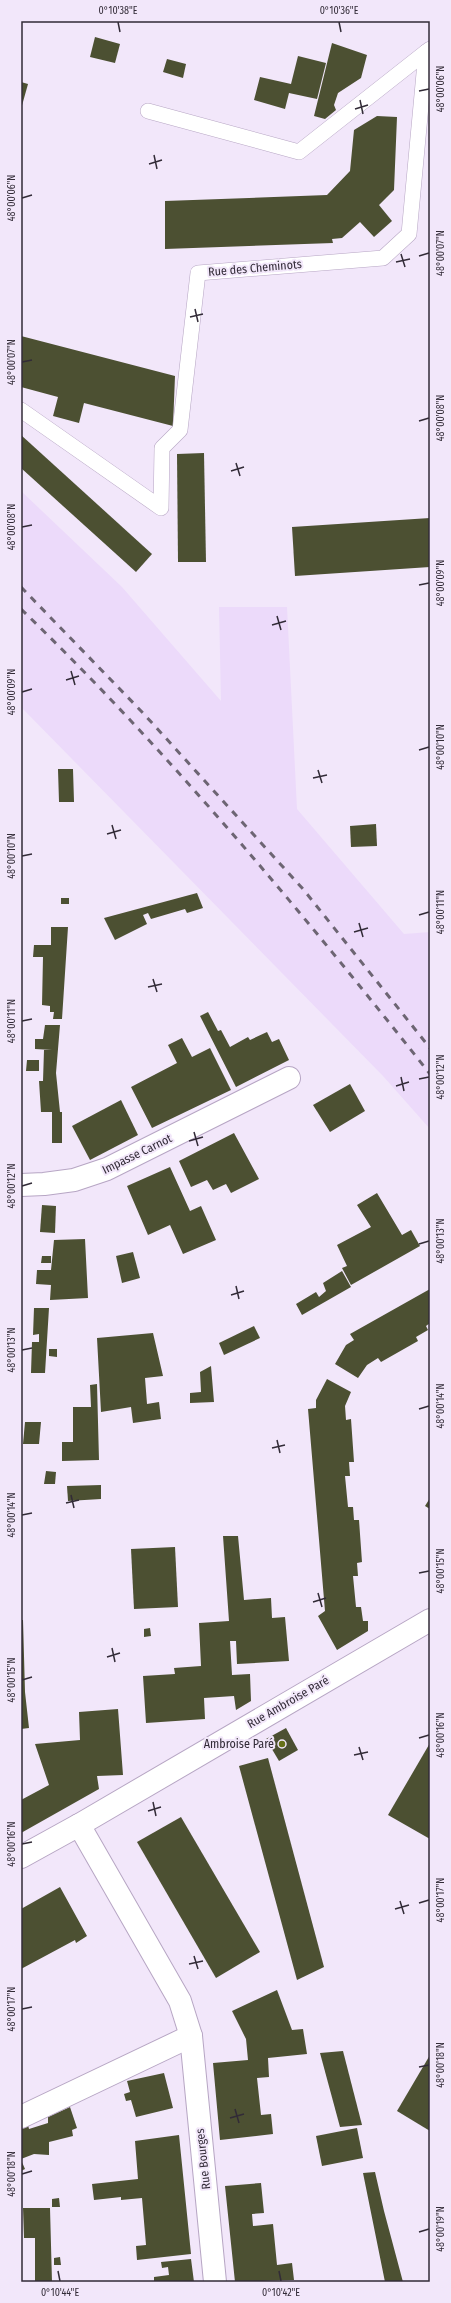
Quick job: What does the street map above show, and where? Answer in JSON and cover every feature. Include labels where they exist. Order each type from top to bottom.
[{"type":"street","name":"Impasse Carnot","points":[[21,1185],[74,1180],[107,1169],[289,1078]]},
{"type":"street","name":"Rue Ambroise Paré","points":[[21,1857],[79,1825],[430,1620]]},
{"type":"street","name":"Rue Bourges","points":[[79,1825],[180,2001],[191,2036],[215,2282]]},
{"type":"street","points":[[21,2117],[191,2036]]},
{"type":"lane","points":[[148,111],[299,152],[428,51]]},
{"type":"lane","name":"Rue des Cheminots","points":[[21,410],[161,508],[162,448],[180,430],[198,273],[383,258],[409,234],[428,51]]},
{"type":"shaded area","points":[[21,491],[122,587],[221,701],[219,607],[287,607],[297,809],[404,934],[430,932],[430,1129],[383,1076],[21,707]]},
{"type":"building","points":[[95,37],[120,44],[115,63],[90,57]]},
{"type":"building","points":[[332,43],[367,55],[361,78],[338,93],[334,105],[336,110],[325,119],[314,116]]},
{"type":"building","points":[[298,56],[326,63],[317,99],[289,93],[285,109],[254,100],[260,77],[291,84]]},
{"type":"building","points":[[167,59],[186,64],[183,78],[163,72]]},
{"type":"building","points":[[21,82],[28,84],[21,109]]},
{"type":"building","points":[[377,116],[397,117],[394,190],[379,205],[392,221],[374,237],[360,222],[342,238],[332,239],[333,243],[165,249],[165,201],[327,195],[350,171],[354,130]]},
{"type":"building","points":[[21,336],[175,376],[173,426],[84,403],[79,423],[53,416],[58,397],[21,387]]},
{"type":"building","points":[[21,435],[152,554],[136,572],[21,468]]},
{"type":"building","points":[[204,453],[206,562],[178,562],[177,454]]},
{"type":"building","points":[[430,518],[430,567],[295,576],[292,527]]},
{"type":"building","points":[[58,769],[73,769],[74,802],[59,802]]},
{"type":"building","points":[[376,824],[377,846],[351,847],[350,826]]},
{"type":"building","points":[[197,893],[203,908],[187,913],[185,909],[151,919],[148,913],[143,915],[147,924],[115,940],[104,918]]},
{"type":"building","points":[[61,898],[69,898],[69,904],[61,904]]},
{"type":"building","points":[[51,927],[68,927],[62,1019],[53,1019],[54,1012],[50,1012],[50,1006],[42,1005],[43,957],[33,957],[34,945],[51,945]]},
{"type":"building","points":[[208,1012],[218,1031],[221,1030],[230,1047],[248,1037],[250,1040],[267,1032],[272,1042],[279,1039],[289,1060],[236,1087],[200,1016]]},
{"type":"building","points":[[45,1025],[60,1025],[56,1073],[60,1112],[62,1112],[62,1143],[52,1143],[52,1112],[41,1112],[39,1081],[43,1081],[44,1050],[52,1050],[35,1049],[35,1039],[43,1039]]},
{"type":"building","points":[[182,1038],[192,1057],[210,1048],[231,1090],[152,1128],[131,1087],[177,1063],[168,1045]]},
{"type":"building","points":[[27,1060],[39,1060],[39,1071],[26,1071]]},
{"type":"building","points":[[350,1084],[365,1111],[330,1132],[313,1105]]},
{"type":"building","points":[[121,1100],[138,1135],[90,1160],[72,1126]]},
{"type":"building","points":[[234,1133],[259,1179],[231,1193],[226,1184],[213,1190],[207,1180],[191,1187],[179,1161]]},
{"type":"building","points":[[170,1167],[190,1211],[201,1206],[216,1240],[183,1254],[170,1225],[148,1235],[127,1186]]},
{"type":"building","points":[[377,1193],[402,1235],[411,1230],[420,1246],[351,1285],[342,1268],[347,1266],[337,1245],[371,1227],[357,1205]]},
{"type":"building","points":[[42,1205],[56,1206],[55,1233],[40,1232]]},
{"type":"building","points":[[85,1239],[88,1298],[50,1300],[51,1285],[36,1284],[37,1270],[51,1270],[54,1240]]},
{"type":"building","points":[[133,1252],[140,1278],[122,1283],[116,1256]]},
{"type":"building","points":[[42,1256],[51,1256],[51,1263],[41,1263]]},
{"type":"building","points":[[342,1271],[351,1287],[302,1315],[296,1304],[316,1292],[319,1297],[326,1291],[323,1283]]},
{"type":"building","points":[[430,1289],[430,1323],[426,1326],[428,1330],[416,1337],[418,1341],[381,1362],[378,1358],[367,1365],[358,1378],[335,1364],[346,1345],[354,1340],[350,1334]]},
{"type":"building","points":[[34,1308],[49,1308],[45,1373],[31,1373],[32,1342],[39,1342],[39,1334],[33,1335]]},
{"type":"building","points":[[254,1326],[260,1338],[224,1355],[219,1343]]},
{"type":"building","points":[[153,1333],[163,1376],[145,1378],[147,1404],[159,1402],[161,1419],[133,1423],[131,1407],[101,1412],[97,1338]]},
{"type":"building","points":[[49,1349],[57,1349],[57,1357],[49,1356]]},
{"type":"building","points":[[211,1366],[214,1402],[190,1403],[190,1393],[201,1392],[200,1372]]},
{"type":"building","points":[[327,1379],[351,1392],[345,1406],[346,1420],[351,1419],[354,1462],[349,1462],[350,1476],[345,1476],[348,1507],[353,1507],[354,1520],[359,1520],[362,1562],[357,1563],[358,1576],[353,1576],[356,1607],[361,1607],[363,1621],[368,1621],[368,1631],[337,1650],[318,1616],[325,1611],[308,1409],[316,1408],[316,1400]]},
{"type":"building","points":[[97,1384],[99,1460],[62,1461],[62,1442],[73,1442],[73,1407],[91,1407],[90,1385]]},
{"type":"building","points":[[25,1422],[41,1422],[39,1444],[23,1444]]},
{"type":"building","points":[[46,1471],[56,1472],[55,1484],[44,1484]]},
{"type":"building","points":[[101,1485],[101,1499],[68,1501],[67,1486]]},
{"type":"building","points":[[430,1498],[430,1509],[425,1506]]},
{"type":"building","points":[[223,1536],[238,1536],[244,1600],[271,1598],[272,1618],[285,1617],[289,1661],[237,1664],[236,1641],[230,1641],[232,1675],[250,1674],[251,1701],[236,1710],[234,1696],[204,1698],[205,1719],[146,1723],[143,1676],[175,1674],[174,1668],[201,1666],[199,1623],[229,1621]]},
{"type":"building","points":[[175,1547],[178,1607],[134,1609],[131,1549]]},
{"type":"building","points":[[21,1620],[23,1620],[25,1692],[29,1728],[21,1729]]},
{"type":"building","points":[[150,1628],[151,1636],[144,1637],[144,1629]]},
{"type":"building","points":[[118,1709],[123,1775],[97,1776],[99,1789],[21,1833],[21,1800],[49,1785],[35,1744],[80,1740],[79,1712]]},
{"type":"building","name":"Ambroise Paré","points":[[286,1728],[298,1750],[279,1761],[266,1739]]},
{"type":"building","points":[[430,1743],[430,1839],[388,1815]]},
{"type":"building","points":[[268,1758],[324,1967],[297,1980],[239,1766]]},
{"type":"building","points":[[181,1817],[260,1952],[216,1978],[137,1842]]},
{"type":"building","points":[[60,1887],[87,1936],[76,1943],[75,1940],[21,1969],[21,1909]]},
{"type":"building","points":[[277,1990],[292,2030],[303,2029],[307,2054],[268,2058],[269,2077],[257,2078],[261,2115],[271,2114],[273,2134],[220,2140],[213,2063],[248,2060],[246,2039],[232,2011]]},
{"type":"building","points":[[343,2051],[362,2125],[340,2127],[320,2053]]},
{"type":"building","points":[[430,2055],[430,2131],[397,2111]]},
{"type":"building","points":[[164,2073],[173,2108],[136,2117],[131,2100],[126,2101],[124,2094],[130,2092],[127,2081]]},
{"type":"building","points":[[70,2107],[77,2128],[72,2130],[73,2136],[49,2142],[49,2155],[34,2154],[21,2159],[21,2129],[28,2125],[29,2129],[48,2123],[48,2117]]},
{"type":"building","points":[[357,2128],[363,2158],[322,2166],[316,2136]]},
{"type":"building","points":[[179,2135],[191,2254],[137,2260],[136,2246],[146,2245],[142,2198],[121,2200],[121,2197],[94,2200],[92,2184],[138,2179],[135,2141]]},
{"type":"building","points":[[21,2160],[25,2169],[21,2171]]},
{"type":"building","points":[[375,2172],[403,2282],[385,2282],[363,2173]]},
{"type":"building","points":[[261,2183],[264,2213],[252,2214],[253,2226],[273,2224],[277,2265],[292,2263],[294,2280],[235,2282],[225,2186]]},
{"type":"building","points":[[59,2198],[60,2207],[52,2207],[52,2199]]},
{"type":"building","points":[[23,2208],[50,2208],[52,2282],[35,2282],[35,2238],[24,2238]]},
{"type":"building","points":[[60,2257],[61,2265],[54,2265],[54,2258]]},
{"type":"building","points":[[191,2259],[194,2282],[154,2282],[154,2277],[169,2275],[168,2267],[162,2268],[161,2262]]},
{"type":"railway","points":[[21,587],[143,713],[303,889],[430,1048]]},
{"type":"railway","points":[[21,609],[76,663],[182,776],[333,953],[430,1074]]},
{"type":"place","name":"Ambroise Paré","points":[[282,1744]]}]
